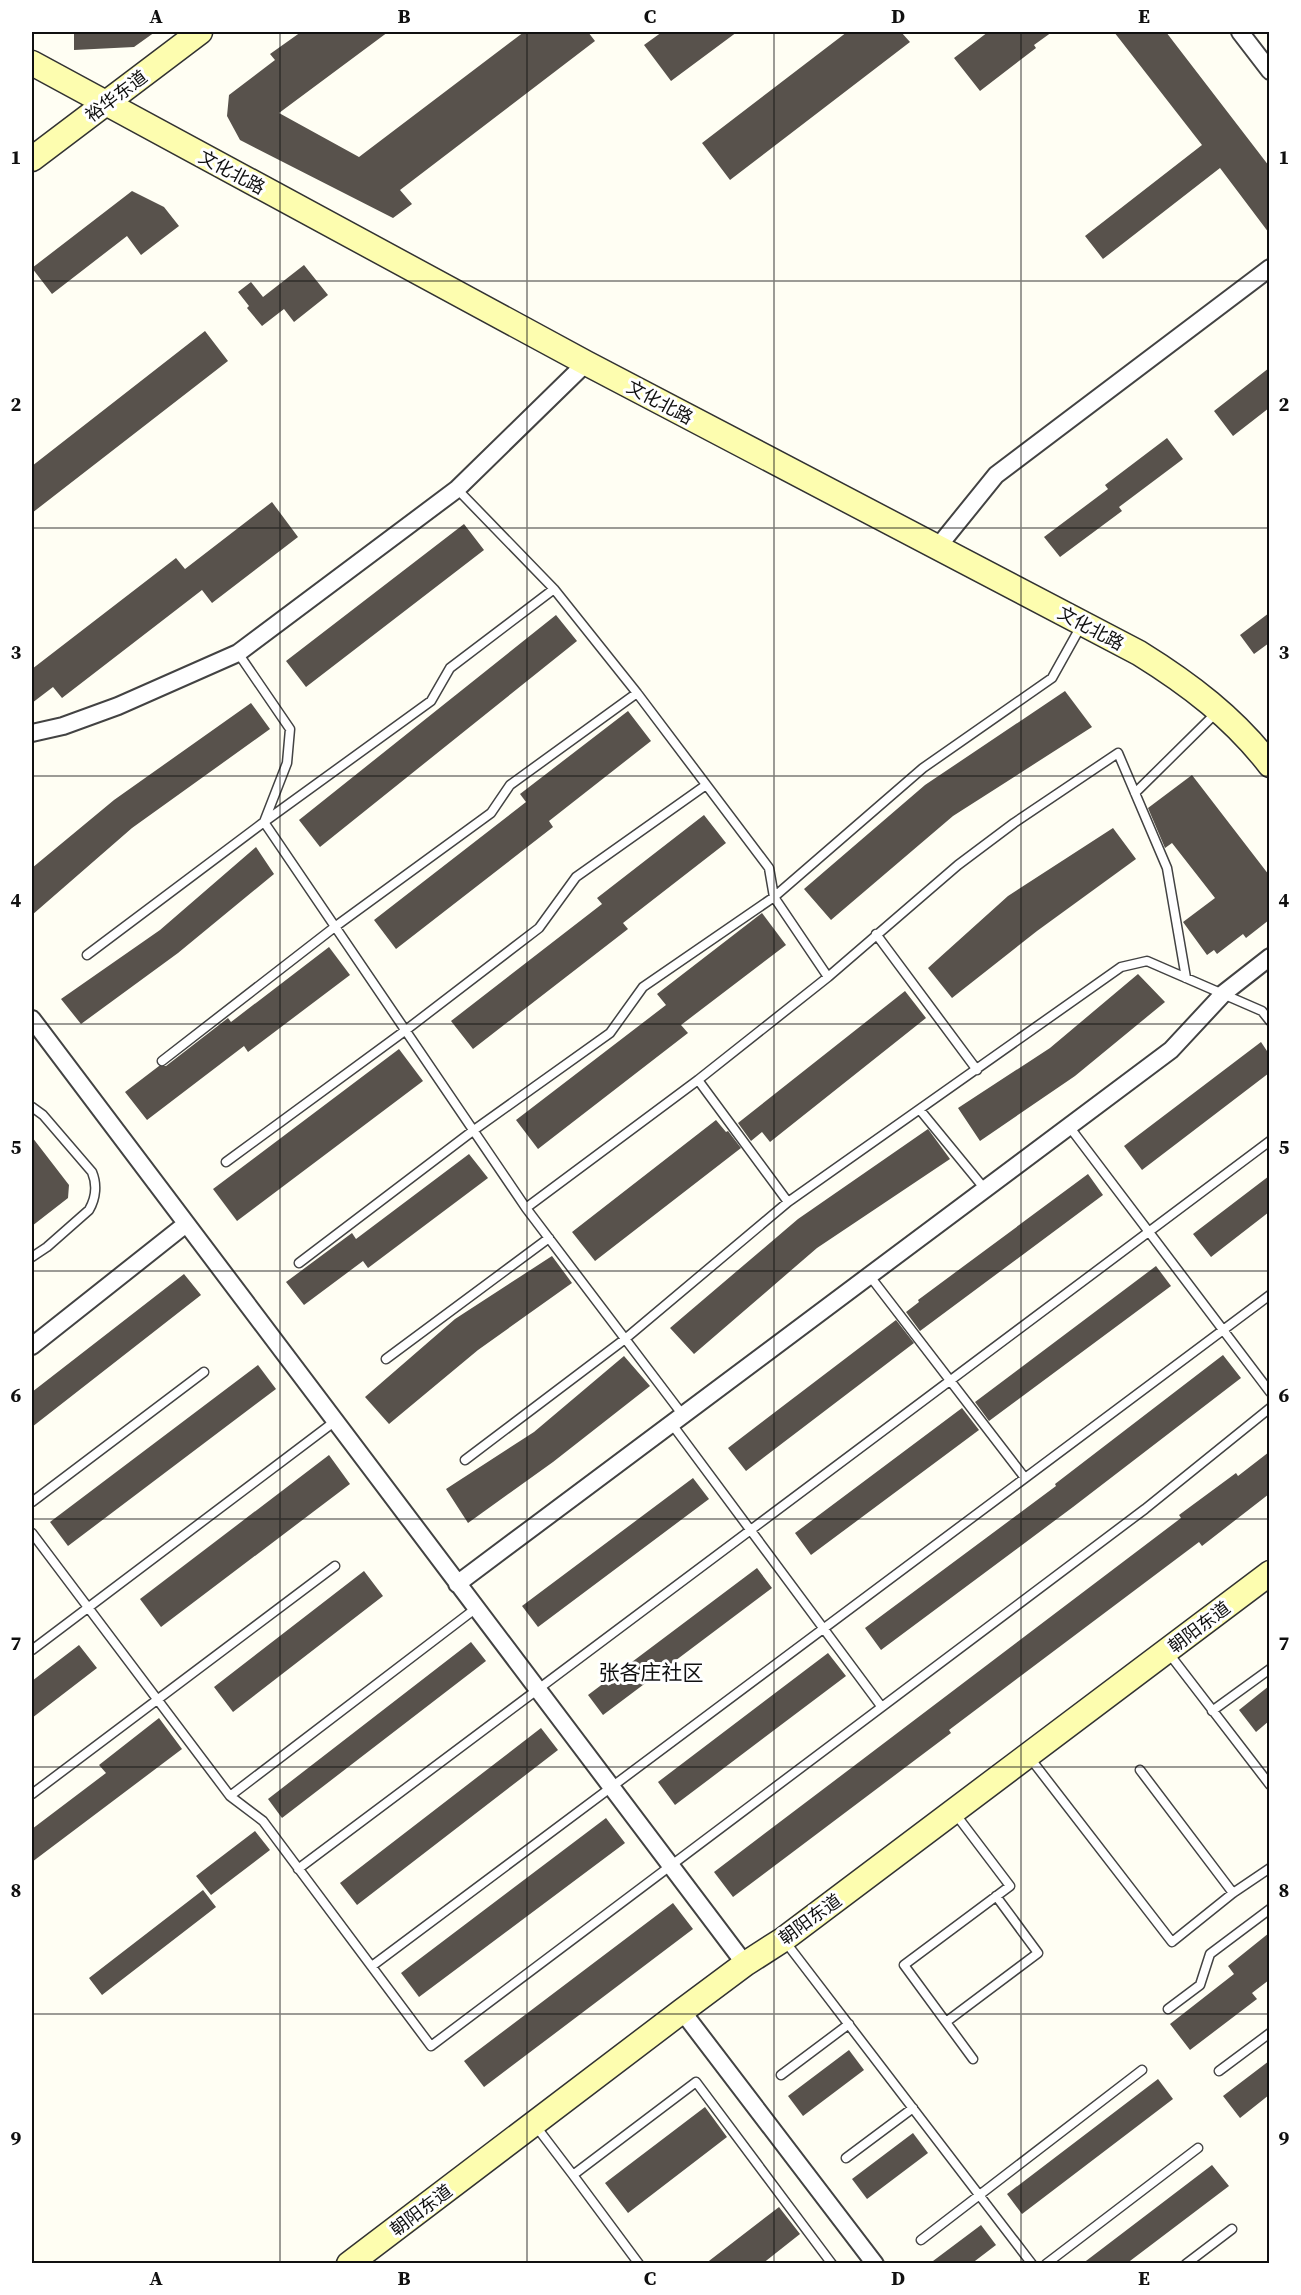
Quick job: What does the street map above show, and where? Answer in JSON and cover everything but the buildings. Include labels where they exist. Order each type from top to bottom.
[{"type":"street","name":"裕华东道","points":[[32,159],[200,32]]},
{"type":"street","points":[[1240,32],[1269,71]]},
{"type":"street","name":"文化北路","points":[[32,63],[586,363],[1139,653],[1178,677],[1219,710],[1251,741],[1269,765]]},
{"type":"street","points":[[937,548],[996,475],[1269,268]]},
{"type":"street","points":[[32,733],[63,726],[118,706],[238,653],[457,489],[586,363]]},
{"type":"street","points":[[457,1584],[1171,1050],[1224,993],[1269,957]]},
{"type":"street","points":[[32,1020],[745,1965]]},
{"type":"street","points":[[32,1346],[186,1224]]},
{"type":"street","name":"朝阳东道","points":[[350,2264],[682,2012],[784,1939],[1269,1573]]},
{"type":"street","points":[[682,2012],[871,2262]]},
{"type":"lane","points":[[457,489],[554,589],[637,693],[770,868],[774,897],[828,977]]},
{"type":"lane","points":[[87,955],[264,822],[431,701],[450,668],[554,589]]},
{"type":"lane","points":[[299,1263],[474,1130],[610,1033],[643,987],[774,897],[923,768],[1052,678],[1082,624]]},
{"type":"lane","points":[[238,653],[290,729],[287,763],[264,822]]},
{"type":"lane","points":[[162,1061],[336,927],[491,813],[510,785],[637,693]]},
{"type":"lane","points":[[1135,793],[1219,710]]},
{"type":"lane","points":[[526,1208],[698,1080],[828,977],[958,865],[1014,823],[1118,753],[1167,868],[1186,978]]},
{"type":"lane","points":[[226,1162],[406,1030],[539,928],[576,878],[706,785]]},
{"type":"lane","points":[[264,822],[526,1208],[625,1339],[751,1530],[881,1706]]},
{"type":"lane","points":[[876,934],[977,1070]]},
{"type":"lane","points":[[465,1460],[625,1339],[788,1202],[1121,967],[1147,961],[1262,1011],[1269,1021]]},
{"type":"lane","points":[[698,1080],[788,1202]]},
{"type":"lane","points":[[32,1107],[43,1115],[71,1147],[92,1172],[96,1181],[93,1204],[89,1210],[47,1247],[32,1257]]},
{"type":"lane","points":[[920,1110],[984,1188]]},
{"type":"lane","points":[[1068,1125],[1269,1392]]},
{"type":"lane","points":[[298,1869],[1269,1141]]},
{"type":"lane","points":[[386,1359],[549,1238]]},
{"type":"lane","points":[[868,1275],[1024,1478]]},
{"type":"lane","points":[[372,1966],[1269,1295]]},
{"type":"lane","points":[[32,1502],[204,1372]]},
{"type":"lane","points":[[32,1533],[231,1796],[263,1821],[431,2046],[1144,1509],[1269,1408]]},
{"type":"lane","points":[[32,1650],[334,1422]]},
{"type":"lane","points":[[32,1794],[335,1566]]},
{"type":"lane","points":[[231,1796],[475,1609]]},
{"type":"lane","points":[[1167,1651],[1269,1785]]},
{"type":"lane","points":[[1212,1711],[1269,1670]]},
{"type":"lane","points":[[1028,1755],[1172,1942],[1233,1893],[1269,1868]]},
{"type":"lane","points":[[1140,1770],[1233,1893]]},
{"type":"lane","points":[[953,1812],[1010,1886],[904,1965],[973,2059]]},
{"type":"lane","points":[[946,2022],[1038,1953],[996,1896]]},
{"type":"lane","points":[[1168,2009],[1200,1985],[1210,1954],[1269,1909]]},
{"type":"lane","points":[[784,1939],[1032,2264]]},
{"type":"lane","points":[[781,2075],[849,2024]]},
{"type":"lane","points":[[1219,2071],[1269,2033]]},
{"type":"lane","points":[[921,2240],[1142,2070]]},
{"type":"lane","points":[[573,2175],[696,2082],[832,2264]]},
{"type":"lane","points":[[846,2158],[913,2108]]},
{"type":"lane","points":[[534,2125],[639,2264]]},
{"type":"lane","points":[[1046,2264],[1198,2148]]},
{"type":"lane","points":[[1186,2264],[1232,2229]]},
{"type":"district","name":"张各庄社区","points":[[651,1672]]}]
